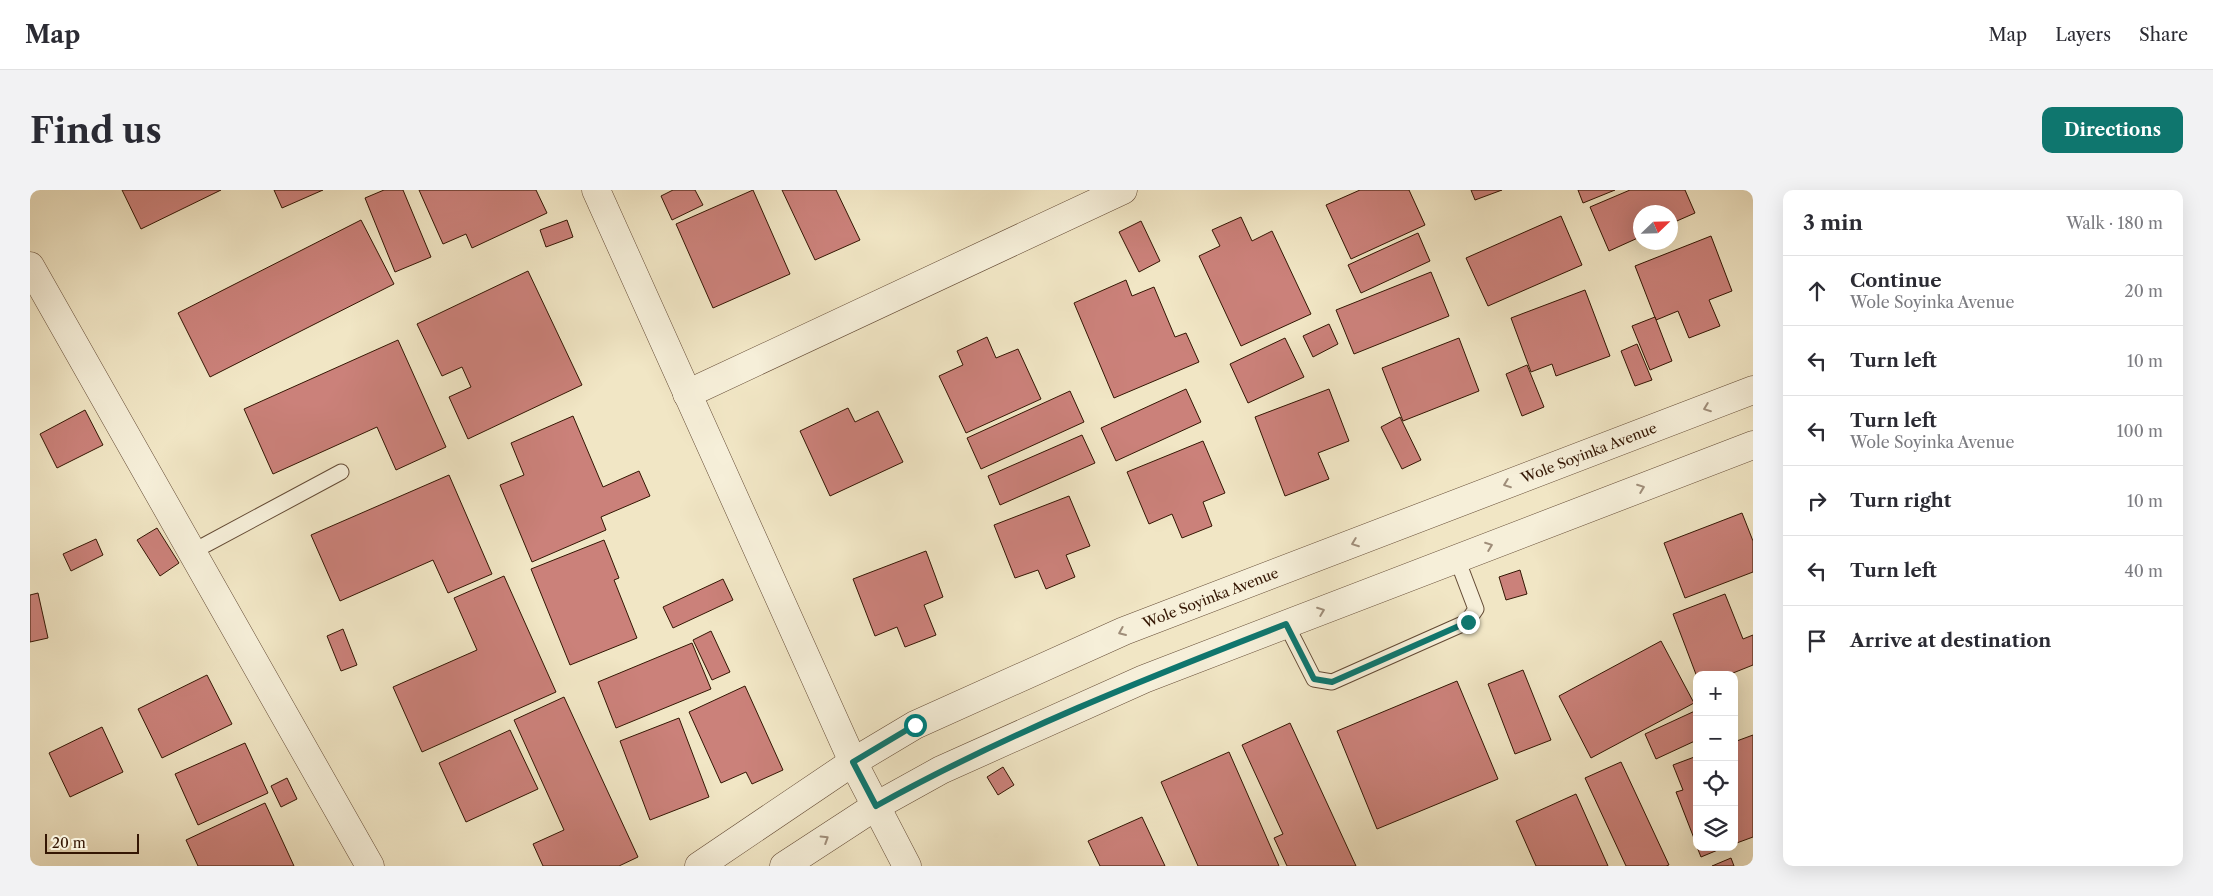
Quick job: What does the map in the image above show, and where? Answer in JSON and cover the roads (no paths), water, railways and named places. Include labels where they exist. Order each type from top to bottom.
[{"type":"street","points":[[596,190],[853,762],[907,866]]},
{"type":"street","points":[[687,394],[1123,190]]},
{"type":"street","points":[[30,266],[370,866]]},
{"type":"street","name":"Wole Soyinka Avenue","points":[[699,866],[853,762],[915,725],[1124,631],[1753,390]]},
{"type":"street","points":[[784,866],[876,806],[941,770],[1144,679],[1753,446]]},
{"type":"lane","points":[[192,552],[341,472]]},
{"type":"lane","points":[[1286,624],[1314,679],[1332,682],[1468,622],[1476,608],[1457,559]]}]
